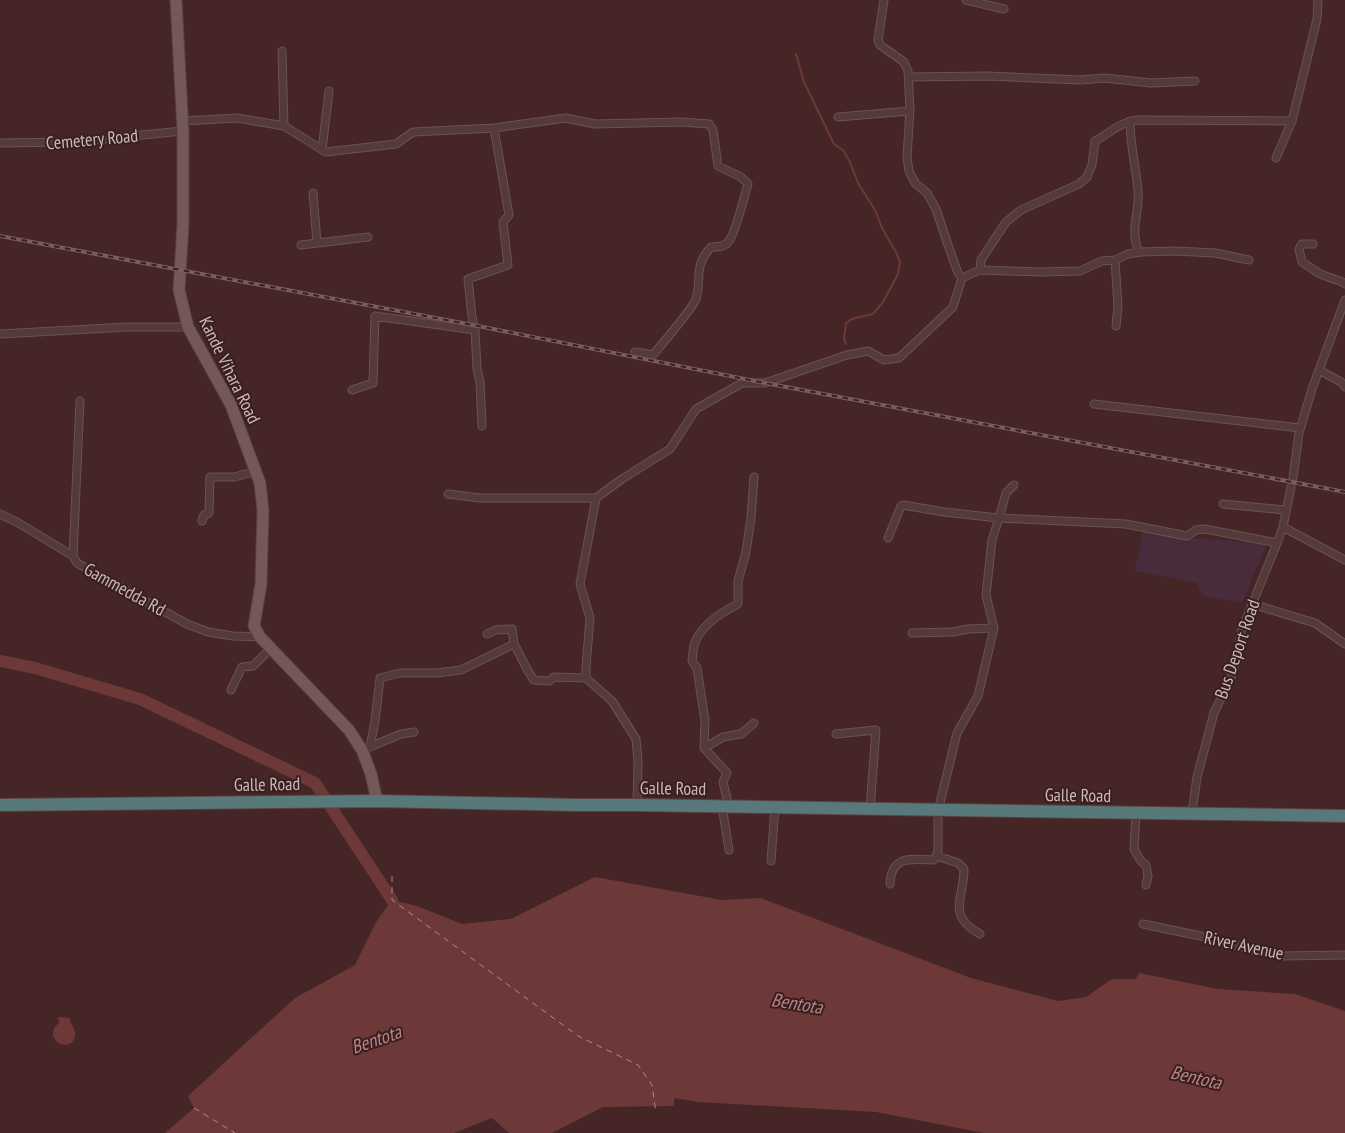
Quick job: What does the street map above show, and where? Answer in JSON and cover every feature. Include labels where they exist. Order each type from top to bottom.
[{"type":"highway","name":"Galle Road","points":[[0,805],[372,801],[1345,816]]},
{"type":"main road","name":"Kande Vihara Road","points":[[176,0],[183,126],[183,224],[179,290],[188,327],[231,405],[260,483],[263,510],[261,584],[254,626],[260,636]]},
{"type":"main road","points":[[260,636],[366,749],[371,774],[372,801]]},
{"type":"street","points":[[884,0],[878,40],[880,46],[904,62],[909,77],[910,111],[907,158],[909,172],[915,182],[927,193],[936,208],[958,273],[962,278]]},
{"type":"street","points":[[966,0],[1004,10]]},
{"type":"street","points":[[1309,0],[1322,0]]},
{"type":"street","points":[[1276,158],[1292,121],[1317,19],[1318,1]]},
{"type":"street","points":[[282,51],[284,126],[326,152],[396,144],[413,132],[494,128],[566,118],[595,124],[673,122],[709,124],[713,130],[718,166],[741,177],[748,184],[740,210],[729,241],[722,246],[711,248],[704,255],[699,267],[696,300],[653,355],[635,352]]},
{"type":"street","points":[[909,77],[987,76],[1080,80],[1104,78],[1151,82],[1195,81]]},
{"type":"street","points":[[322,150],[329,91]]},
{"type":"street","points":[[838,117],[910,111]]},
{"type":"street","name":"Cemetery Road","points":[[0,143],[72,142],[228,118],[284,126]]},
{"type":"street","points":[[980,270],[981,260],[1006,222],[1021,210],[1079,184],[1087,177],[1092,165],[1095,141],[1109,134],[1121,124],[1130,121],[1292,121]]},
{"type":"street","points":[[1130,121],[1138,192],[1138,212],[1134,230],[1135,243],[1139,252]]},
{"type":"street","points":[[482,426],[480,382],[468,279],[508,265],[503,222],[509,215],[494,128]]},
{"type":"street","points":[[313,193],[317,243]]},
{"type":"street","points":[[301,245],[368,237]]},
{"type":"street","points":[[1313,244],[1302,244],[1299,249],[1302,262],[1320,274],[1345,284]]},
{"type":"street","points":[[448,494],[480,498],[596,498],[670,449],[696,409],[742,383],[765,383],[847,354],[868,351],[884,360],[899,358],[953,307],[962,278],[980,270],[1080,271],[1102,262],[1139,252],[1215,253],[1249,260]]},
{"type":"street","points":[[1115,260],[1118,298],[1116,326]]},
{"type":"street","points":[[1293,478],[1300,428],[1345,300]]},
{"type":"street","points":[[352,390],[372,383],[375,316],[475,330]]},
{"type":"street","points":[[0,334],[118,328],[188,327]]},
{"type":"street","points":[[1319,370],[1341,382],[1345,387]]},
{"type":"street","points":[[73,556],[80,401]]},
{"type":"street","points":[[1094,404],[1300,428]]},
{"type":"street","points":[[202,521],[204,516],[209,513],[210,477],[234,478],[256,471]]},
{"type":"street","points":[[729,850],[723,782],[727,773],[704,748],[705,721],[697,668],[692,662],[694,645],[701,633],[723,612],[738,604],[738,581],[746,552],[754,477]]},
{"type":"street","points":[[890,884],[892,869],[896,863],[907,860],[934,860],[937,856],[938,811],[957,733],[978,696],[994,628],[986,595],[992,540],[1006,493],[1014,485]]},
{"type":"street","name":"Bus Deport Road","points":[[1192,813],[1197,777],[1214,713],[1232,675],[1241,632],[1283,528],[1291,487]]},
{"type":"street","points":[[586,678],[590,618],[580,584],[596,498]]},
{"type":"street","points":[[1223,504],[1285,510]]},
{"type":"street","points":[[888,538],[901,506],[904,505],[944,512],[999,518],[1126,524],[1187,536],[1196,530],[1205,528],[1277,543]]},
{"type":"street","name":"Gammedda Rd","points":[[0,514],[17,522],[73,556],[77,563],[187,624],[208,632],[233,636],[260,636]]},
{"type":"street","points":[[1283,528],[1345,560]]},
{"type":"street","points":[[1252,604],[1315,623],[1345,644]]},
{"type":"street","points":[[912,633],[954,632],[968,629],[994,628]]},
{"type":"street","points":[[486,634],[496,630],[512,629],[514,644],[534,680],[549,681],[554,677],[586,678],[612,701],[636,738],[638,761],[637,805]]},
{"type":"street","points":[[366,749],[375,721],[380,678],[400,673],[437,673],[461,670],[514,644]]},
{"type":"street","points":[[231,690],[242,666],[253,666],[271,648]]},
{"type":"street","points":[[704,748],[723,737],[741,734],[754,723]]},
{"type":"street","points":[[836,734],[876,730],[870,809]]},
{"type":"street","points":[[366,749],[401,734],[414,732]]},
{"type":"street","points":[[771,861],[775,808]]},
{"type":"street","points":[[1136,813],[1134,849],[1141,861],[1146,865],[1148,876],[1146,885]]},
{"type":"street","points":[[937,856],[958,863],[964,870],[959,910],[969,928],[980,934]]},
{"type":"street","name":"River Avenue","points":[[1143,924],[1284,956],[1345,955]]},
{"type":"shaded area","points":[[1143,530],[1188,538],[1267,543],[1242,603],[1203,596],[1197,583],[1135,571]]},
{"type":"water","name":"Bentota","points":[[595,877],[722,900],[761,898],[971,978],[1058,1001],[1086,997],[1112,979],[1136,979],[1139,973],[1218,989],[1295,994],[1345,1011],[1345,1133],[984,1133],[876,1112],[698,1102],[674,1098],[674,1106],[603,1107],[552,1133],[509,1133],[492,1118],[454,1133],[165,1133],[194,1108],[188,1096],[295,998],[355,965],[376,922],[392,900],[417,906],[462,924],[511,919]]},
{"type":"water","points":[[58,1017],[70,1018],[74,1029],[75,1037],[68,1045],[54,1039],[54,1029],[59,1023]]},
{"type":"waterway","points":[[796,54],[804,82],[834,144],[843,150],[849,160],[858,183],[875,210],[900,262],[898,274],[883,302],[873,314],[852,319],[846,323],[844,339],[846,344]]},
{"type":"waterway","points":[[0,661],[35,668],[140,699],[315,783],[392,900]]},
{"type":"ferry route","points":[[392,876],[392,900],[578,1036],[638,1065],[652,1085],[656,1113]]},
{"type":"ferry route","points":[[194,1108],[235,1133]]},
{"type":"railway","points":[[0,236],[1345,492]]}]
